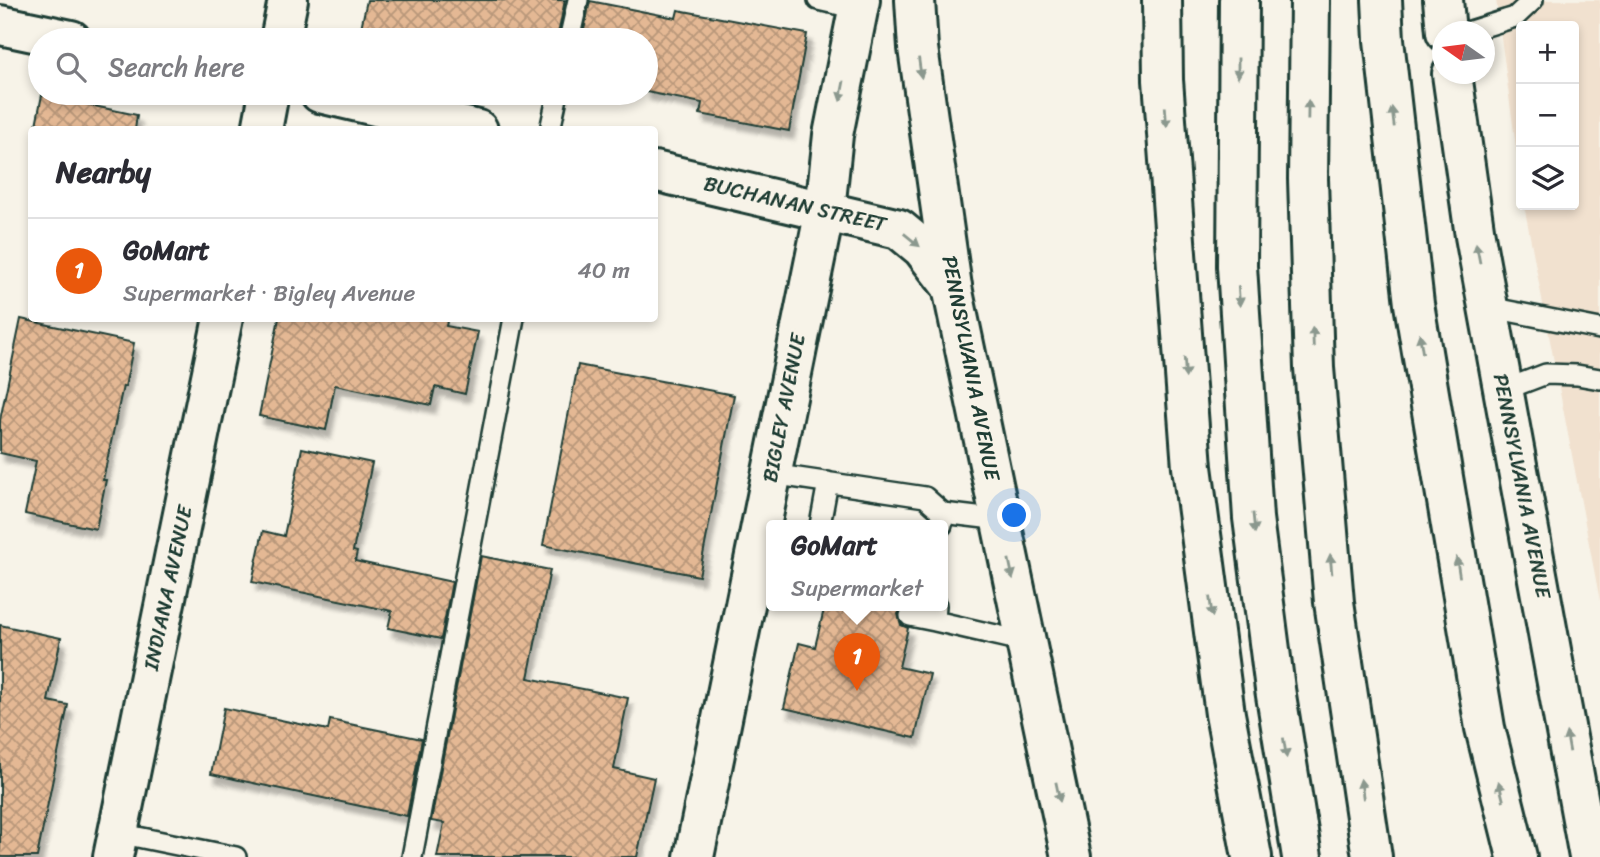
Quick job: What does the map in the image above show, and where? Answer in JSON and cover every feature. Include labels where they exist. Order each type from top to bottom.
[{"type":"main road","points":[[282,28],[288,0]]},
{"type":"main road","name":"PENNSYLVANIA AVENUE","points":[[915,0],[918,48],[952,286],[1071,857]]},
{"type":"main road","points":[[1162,0],[1163,80],[1192,467],[1225,714],[1252,857]]},
{"type":"main road","points":[[1239,0],[1237,267],[1254,518],[1275,690],[1302,857]]},
{"type":"main road","points":[[1310,0],[1308,179],[1314,368],[1334,602],[1372,857]]},
{"type":"main road","points":[[1382,0],[1384,40],[1414,303],[1485,728],[1517,857]]},
{"type":"main road","points":[[1443,0],[1445,21]]},
{"type":"main road","name":"BIGLEY AVENUE","points":[[766,520],[771,474],[825,210],[834,135],[859,4]]},
{"type":"main road","points":[[0,25],[28,31]]},
{"type":"main road","name":"PENNSYLVANIA AVENUE","points":[[1453,84],[1475,236],[1589,857]]},
{"type":"main road","points":[[263,126],[267,105]]},
{"type":"main road","points":[[371,105],[461,126]]},
{"type":"main road","name":"BUCHANAN STREET","points":[[658,172],[899,229],[922,248],[952,286]]},
{"type":"main road","name":"INDIANA AVENUE","points":[[115,845],[222,322]]},
{"type":"main road","name":"BIGLEY AVENUE","points":[[694,857],[760,582],[766,523]]},
{"type":"lane","points":[[572,28],[578,0]]},
{"type":"lane","points":[[818,0],[859,4]]},
{"type":"lane","points":[[1495,23],[1515,17],[1533,0]]},
{"type":"lane","points":[[551,126],[555,105]]},
{"type":"lane","points":[[1488,307],[1600,329]]},
{"type":"lane","points":[[412,857],[513,322]]},
{"type":"lane","points":[[1504,390],[1546,374],[1600,379]]},
{"type":"lane","points":[[771,474],[925,498],[943,519],[1001,520]]},
{"type":"lane","points":[[821,520],[828,482]]},
{"type":"lane","points":[[910,616],[936,613],[1027,642]]},
{"type":"lane","points":[[115,845],[236,857]]},
{"type":"shaded area","points":[[1496,0],[1600,0],[1600,601],[1525,210],[1579,210],[1579,21],[1516,21],[1516,147]]},
{"type":"building","points":[[367,0],[565,0],[559,28],[361,28]]},
{"type":"building","points":[[590,1],[676,18],[678,10],[807,34],[789,131],[700,114],[702,103],[658,94],[658,28],[584,28]]},
{"type":"building","points":[[40,105],[90,105],[137,115],[136,126],[36,126]]},
{"type":"building","points":[[21,319],[134,343],[103,480],[106,480],[96,529],[25,514],[36,461],[0,453],[0,420]]},
{"type":"building","points":[[278,322],[447,322],[446,326],[478,332],[465,394],[435,387],[431,405],[335,385],[326,430],[259,416]]},
{"type":"building","points":[[578,365],[734,395],[699,576],[543,545]]},
{"type":"building","points":[[302,448],[372,463],[353,551],[357,552],[355,561],[452,582],[441,639],[388,628],[392,611],[252,582],[263,531],[284,536]]},
{"type":"building","points":[[481,556],[550,570],[528,678],[628,698],[614,769],[654,778],[637,857],[437,857],[444,823],[431,821]]},
{"type":"building","points":[[824,611],[900,611],[898,614],[901,625],[908,628],[899,667],[930,674],[915,738],[784,708],[799,643],[815,647]]},
{"type":"building","points":[[0,625],[61,638],[48,701],[68,705],[37,857],[0,857]]},
{"type":"building","points":[[224,708],[328,730],[330,720],[422,739],[407,816],[211,774]]},
{"type":"place","name":"GoMart","points":[[857,691]]}]
